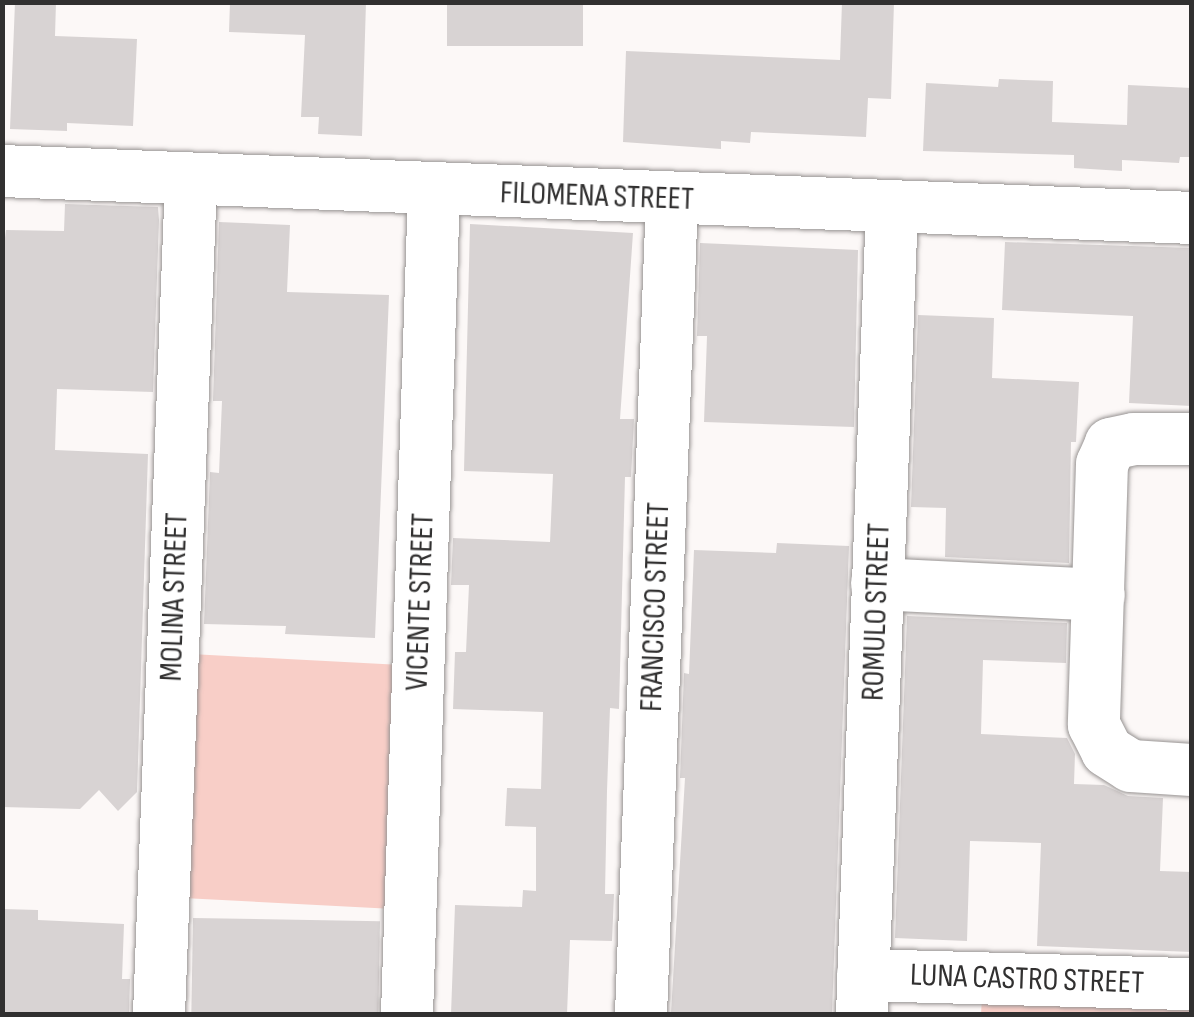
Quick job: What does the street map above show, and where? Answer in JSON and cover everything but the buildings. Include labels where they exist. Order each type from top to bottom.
[{"type":"street","name":"FILOMENA STREET","points":[[2,172],[1192,218]]},
{"type":"street","name":"MOLINA STREET","points":[[159,1014],[192,180]]},
{"type":"street","name":"VICENTE STREET","points":[[408,1014],[434,190]]},
{"type":"street","name":"FRANCISCO STREET","points":[[641,1014],[672,200]]},
{"type":"street","name":"ROMULO STREET","points":[[862,995],[892,208]]},
{"type":"street","points":[[1192,439],[1134,439],[1112,444],[1102,464],[1094,725],[1107,751],[1131,766],[1192,770]]},
{"type":"street","points":[[877,584],[1098,594]]},
{"type":"street","name":"LUNA CASTRO STREET","points":[[862,995],[1192,984]]},
{"type":"shaded area","points":[[191,654],[402,665],[389,909],[178,898]]},
{"type":"shaded area","points":[[982,997],[1191,1003],[1191,1014],[981,1014]]}]
